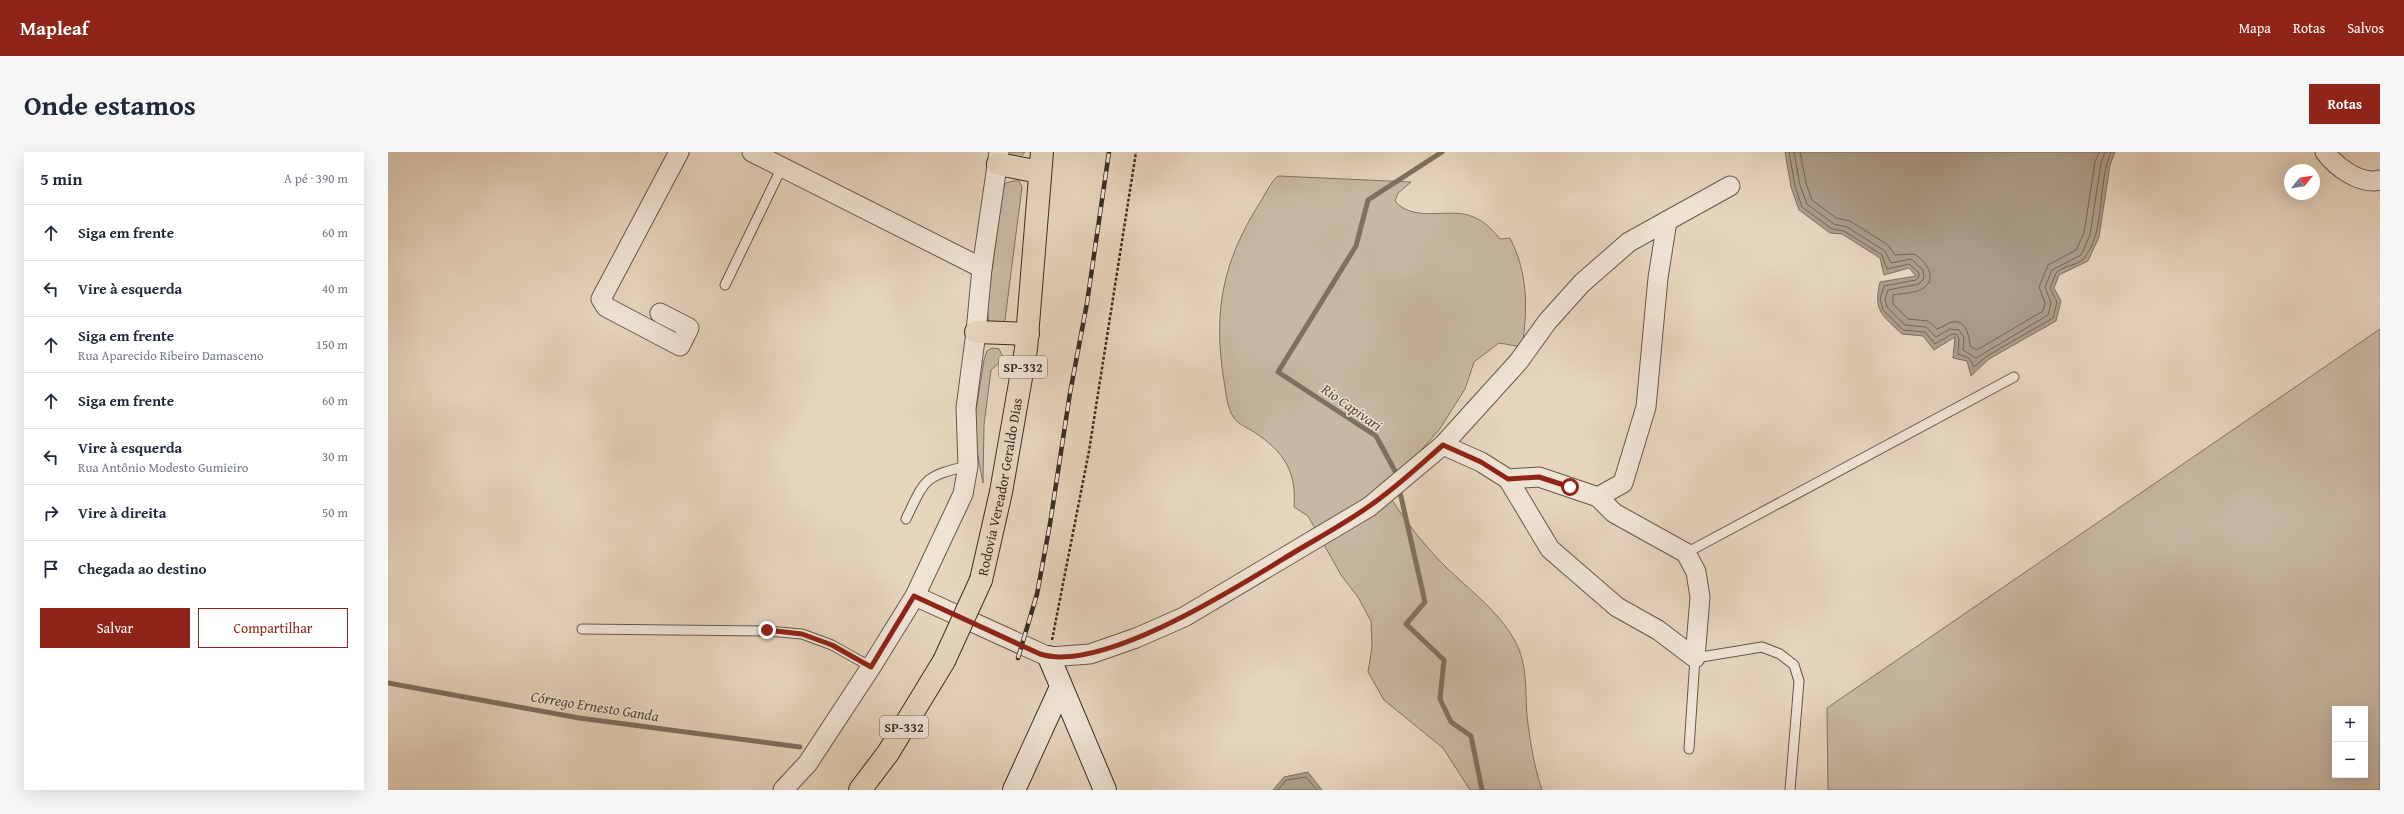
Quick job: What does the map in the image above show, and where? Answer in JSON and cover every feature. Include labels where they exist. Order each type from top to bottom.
[{"type":"main road","points":[[998,158],[1041,162]]},
{"type":"main road","name":"Rodovia Vereador Geraldo Dias","points":[[860,790],[888,753],[944,661],[981,580],[1001,492],[1028,334],[1041,162]]},
{"type":"main road","points":[[976,332],[1028,334]]},
{"type":"street","points":[[660,313],[689,328],[680,346],[606,307],[601,299],[679,152]]},
{"type":"street","points":[[752,152],[982,268]]},
{"type":"street","points":[[2325,152],[2332,162],[2347,173],[2380,180]]},
{"type":"street","points":[[783,790],[808,763],[871,667],[914,596],[955,514],[963,494],[968,466],[966,408],[976,332],[982,268],[998,158]]},
{"type":"street","points":[[914,596],[1044,656],[1090,654],[1136,638],[1184,617],[1369,507],[1443,445],[1520,361],[1547,322],[1582,283],[1629,242],[1730,186]]},
{"type":"street","points":[[1598,497],[1623,483],[1646,407],[1658,278],[1667,221]]},
{"type":"street","points":[[1443,445],[1481,462],[1508,479],[1550,549],[1618,607],[1658,630],[1695,658]]},
{"type":"street","points":[[1508,479],[1539,477],[1598,497],[1614,513],[1686,553],[1696,572],[1700,597],[1695,658]]},
{"type":"street","points":[[1044,656],[1060,687],[1105,790]]},
{"type":"street","points":[[1014,790],[1060,687]]},
{"type":"lane","points":[[725,285],[782,167]]},
{"type":"lane","points":[[1686,553],[2014,377]]},
{"type":"lane","points":[[906,519],[923,484],[933,475],[968,466]]},
{"type":"lane","points":[[582,629],[767,630],[802,634],[832,645],[871,667]]},
{"type":"lane","points":[[1689,749],[1695,658],[1762,647],[1780,654],[1794,665],[1798,681],[1790,790]]},
{"type":"path","points":[[1044,656],[1089,451],[1136,152]]},
{"type":"shaded area","points":[[1007,152],[1025,152],[1018,160],[1011,157]]},
{"type":"shaded area","points":[[1278,176],[1411,182],[1398,193],[1395,201],[1402,207],[1410,211],[1420,213],[1449,213],[1468,215],[1486,224],[1500,239],[1510,238],[1516,251],[1523,278],[1526,305],[1522,347],[1499,343],[1474,362],[1465,389],[1439,430],[1391,484],[1390,497],[1423,542],[1445,566],[1492,610],[1501,620],[1515,641],[1524,668],[1529,735],[1542,790],[1470,790],[1443,748],[1384,700],[1368,672],[1372,647],[1371,621],[1358,597],[1341,575],[1308,516],[1294,507],[1293,483],[1286,463],[1273,447],[1264,439],[1236,420],[1230,410],[1226,395],[1221,356],[1220,311],[1224,289],[1236,247],[1246,226],[1270,186]]},
{"type":"shaded area","points":[[1019,181],[1022,187],[1005,320],[998,326],[989,323],[987,307],[1003,188],[1006,183]]},
{"type":"shaded area","points":[[2380,329],[2380,790],[1828,790],[1827,708]]},
{"type":"shaded area","points":[[992,348],[999,349],[1002,355],[1000,362],[991,370],[984,425],[983,483],[973,430],[984,360],[987,351]]},
{"type":"water","points":[[1785,152],[2115,152],[2110,165],[2099,237],[2088,261],[2059,275],[2054,288],[2061,301],[2056,321],[1989,359],[1971,376],[1967,361],[1953,358],[1955,337],[1934,350],[1923,336],[1902,334],[1884,317],[1878,300],[1880,282],[1916,276],[1909,268],[1884,275],[1880,258],[1842,234],[1830,233],[1799,210],[1791,187]]},
{"type":"water","points":[[1308,772],[1322,790],[1273,790],[1284,777]]},
{"type":"waterway","name":"Rio Capivari","points":[[1397,478],[1395,471],[1376,436],[1278,372],[1356,246],[1368,200],[1442,152]]},
{"type":"waterway","name":"Rio Capivari","points":[[1399,488],[1425,602],[1406,624],[1444,660],[1440,699],[1451,722],[1471,736],[1482,790]]},
{"type":"waterway","name":"Córrego Ernesto Ganda","points":[[388,683],[579,718],[800,747]]},
{"type":"railway","points":[[1018,658],[1037,594],[1050,524],[1070,393],[1087,303],[1109,152]]},
{"type":"route","points":[[767,630],[802,634],[832,645],[871,667],[914,596],[1049,657],[1090,654],[1136,638],[1184,617],[1235,588],[1369,507],[1443,445],[1481,462],[1508,479],[1539,477],[1570,487]]}]
